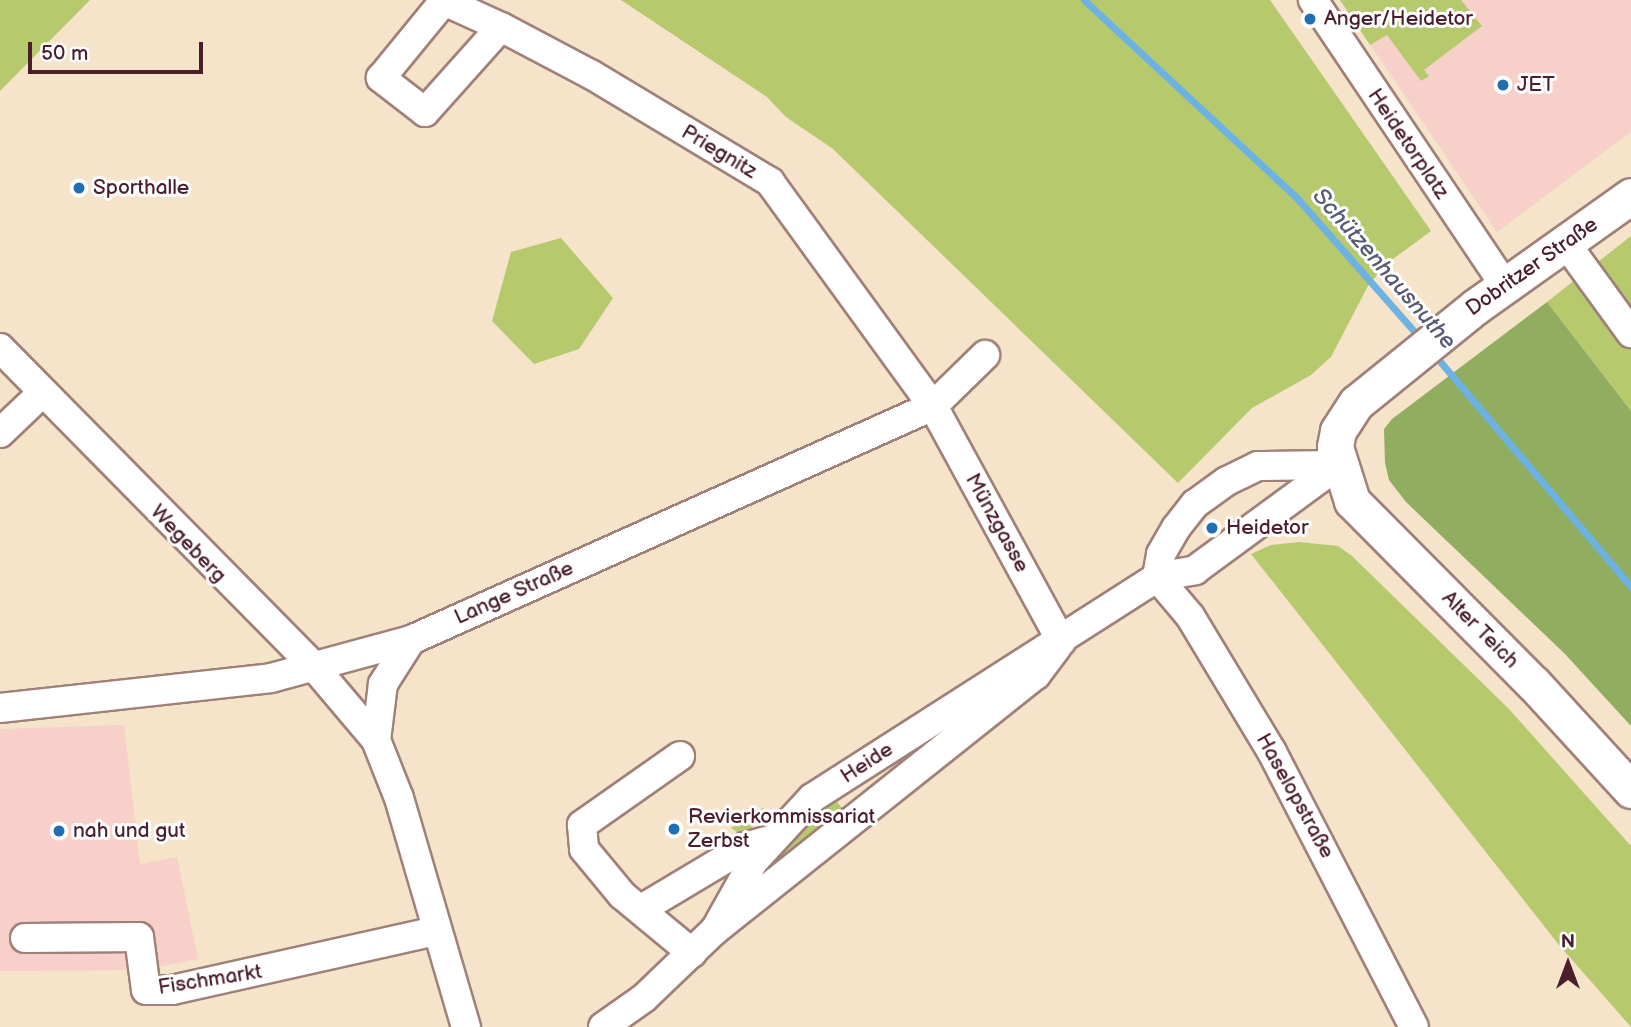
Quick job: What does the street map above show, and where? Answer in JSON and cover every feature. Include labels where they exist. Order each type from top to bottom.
[{"type":"main road","name":"Dobritzer Straße","points":[[1338,465],[1338,431],[1346,413],[1402,364],[1475,307],[1567,245],[1631,196]]},
{"type":"main road","name":"Alter Teich","points":[[1338,465],[1352,501],[1534,684],[1631,790]]},
{"type":"street","name":"Heidetorplatz","points":[[1313,0],[1505,286]]},
{"type":"street","name":"Priegnitz","points":[[501,27],[592,75],[770,183],[933,406]]},
{"type":"street","points":[[1567,245],[1631,333]]},
{"type":"street","name":"Wegeberg","points":[[0,348],[316,669],[376,740],[399,798],[466,1027]]},
{"type":"street","name":"Lange Straße","points":[[0,708],[212,688],[316,669],[411,640],[933,406],[985,355]]},
{"type":"street","points":[[0,433],[43,392]]},
{"type":"street","name":"Münzgasse","points":[[933,406],[1061,641]]},
{"type":"street","points":[[1157,577],[1161,554],[1176,528],[1195,504],[1227,481],[1258,466],[1338,465]]},
{"type":"street","name":"Heide","points":[[715,930],[753,862],[812,798],[1034,653],[1061,641],[1157,577],[1195,570],[1338,465]]},
{"type":"street","name":"Haselopstraße","points":[[1157,577],[1190,616],[1272,752],[1408,1025]]},
{"type":"street","name":"Wegeberg","points":[[376,740],[383,684],[411,640]]},
{"type":"street","name":"Heide","points":[[603,1027],[645,998],[715,930],[1036,675],[1061,641]]},
{"type":"street","points":[[680,756],[582,825],[583,849],[622,895],[643,908],[692,953]]},
{"type":"street","points":[[643,908],[745,847],[775,839]]},
{"type":"street","name":"Fischmarkt","points":[[25,938],[139,937],[146,990],[172,990],[437,931]]},
{"type":"shaded area","points":[[1340,0],[1631,0],[1631,132],[1497,232]]},
{"type":"shaded area","points":[[124,725],[140,864],[177,857],[198,959],[144,970],[0,971],[0,729]]},
{"type":"green space","points":[[0,0],[90,0],[0,91]]},
{"type":"green space","points":[[621,0],[1270,0],[1431,231],[1389,262],[1369,284],[1331,357],[1311,375],[1252,408],[1178,483],[833,149],[786,117],[767,97]]},
{"type":"green space","points":[[1340,0],[1461,0],[1482,26],[1424,70],[1429,76],[1421,81],[1387,35],[1370,45]]},
{"type":"green space","points":[[1631,236],[1631,411],[1547,302]]},
{"type":"green space","points":[[561,238],[613,298],[579,349],[534,364],[492,321],[511,252]]},
{"type":"green space","points":[[1547,302],[1631,411],[1631,726],[1565,654],[1406,502],[1389,480],[1385,463],[1384,429],[1392,419]]},
{"type":"green space","points":[[1299,542],[1338,546],[1352,556],[1509,709],[1631,846],[1631,1027],[1559,945],[1251,554],[1271,545]]},
{"type":"green space","points":[[853,779],[849,791],[837,802],[843,809],[856,799],[868,801],[779,865],[774,856],[796,826]]},
{"type":"green space","points":[[764,807],[746,838],[731,828]]},
{"type":"waterway","name":"Schützenhausnuthe","points":[[1084,0],[1297,198],[1420,338]]},
{"type":"waterway","name":"Schützenhausnuthe","points":[[1432,352],[1631,587]]},
{"type":"place","name":"Anger/Heidetor","points":[[1310,19]]},
{"type":"place","name":"JET","points":[[1503,85]]},
{"type":"place","name":"Sporthalle","points":[[79,188]]},
{"type":"place","name":"Heidetor","points":[[1212,528]]},
{"type":"place","name":"Revierkommissariat Zerbst","points":[[674,829]]},
{"type":"place","name":"nah und gut","points":[[59,831]]}]
